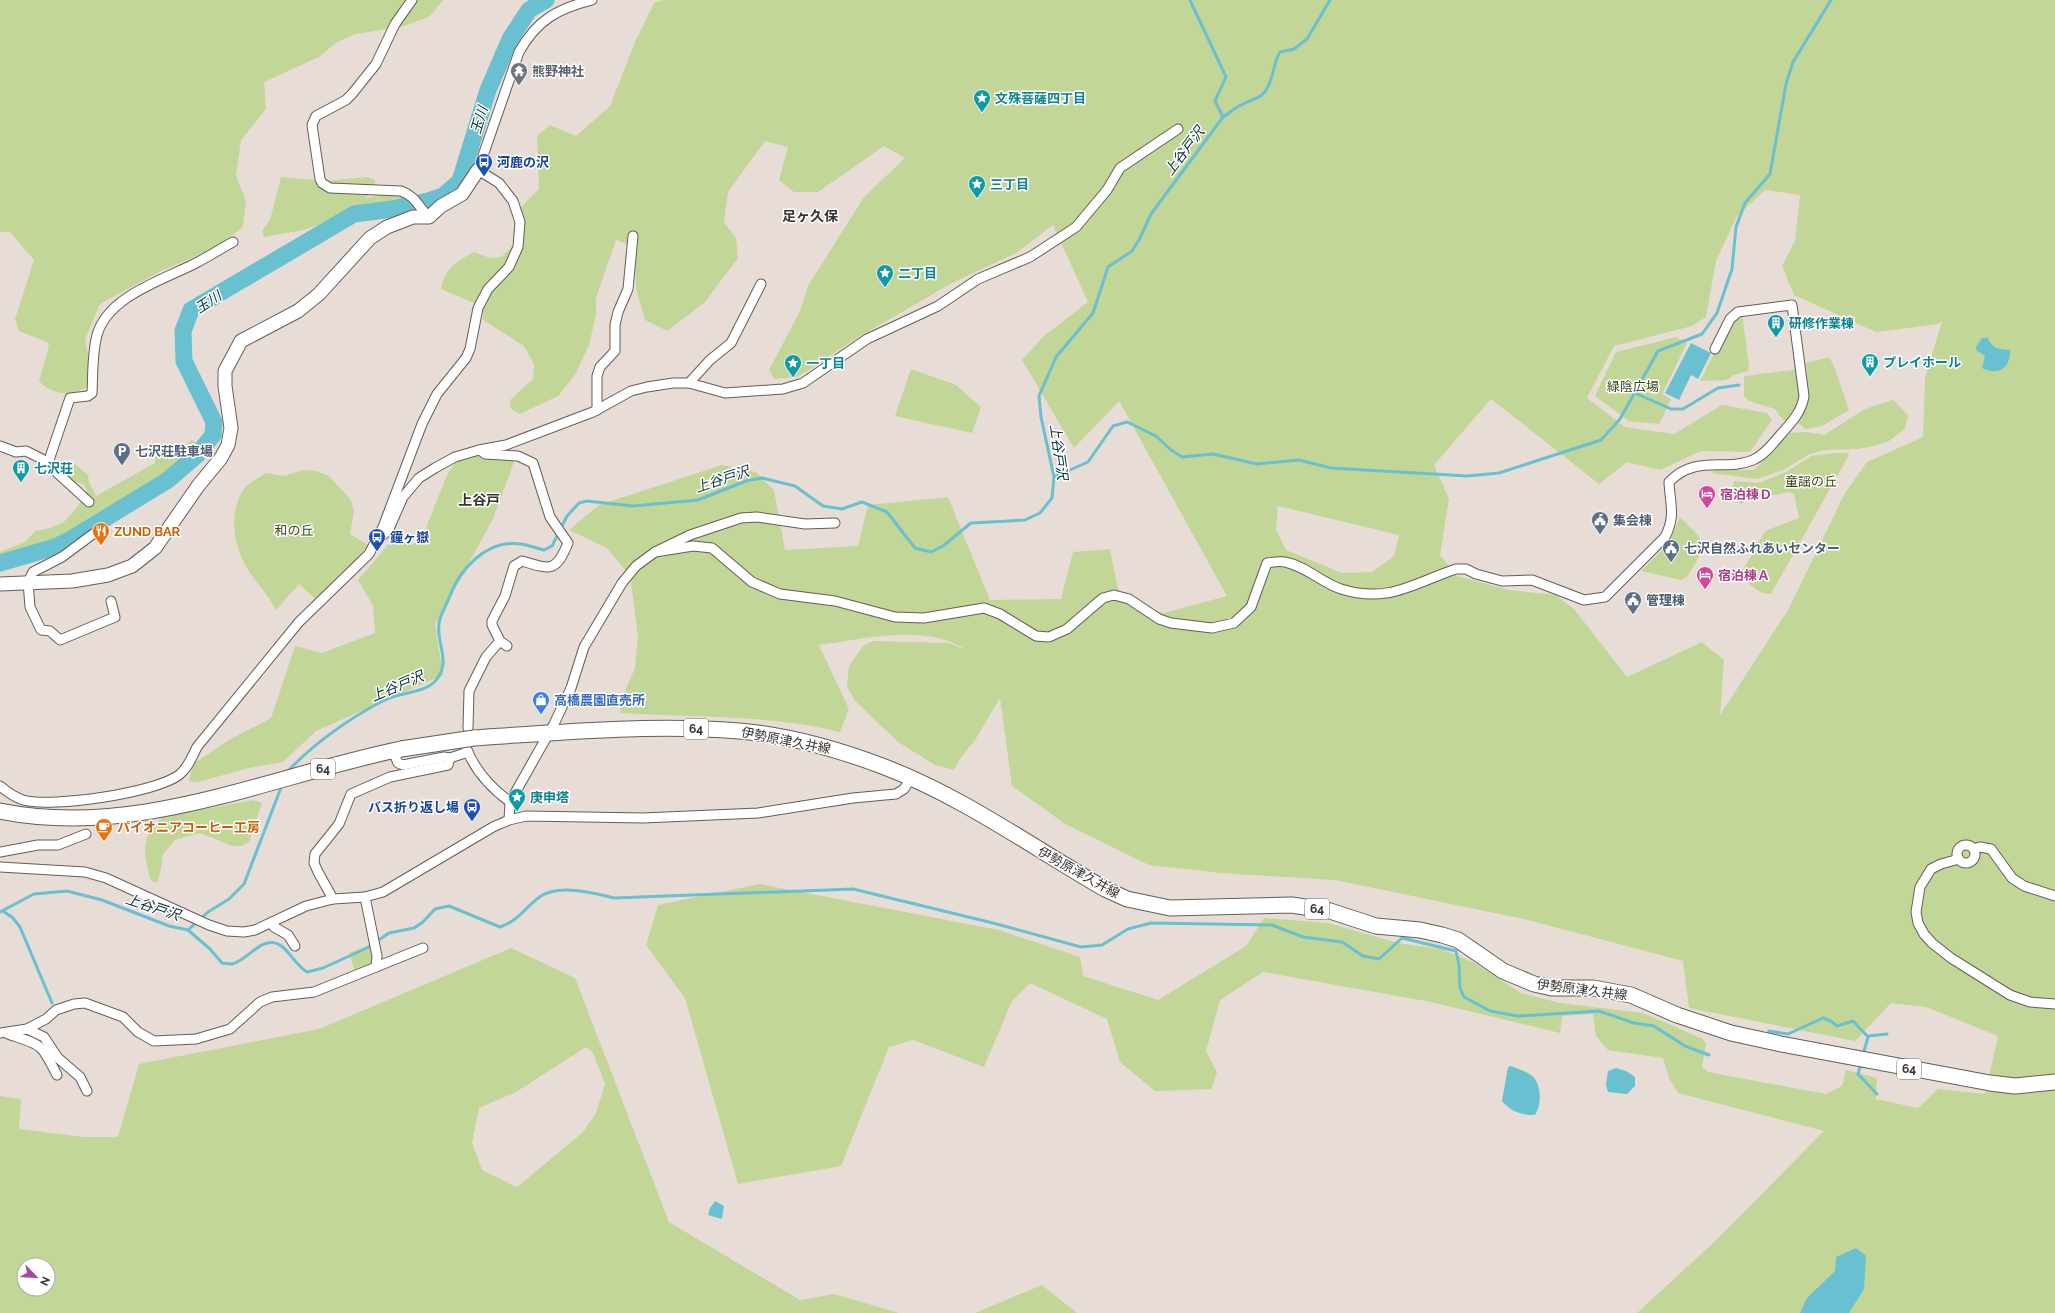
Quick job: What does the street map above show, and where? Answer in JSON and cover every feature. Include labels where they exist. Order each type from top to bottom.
[{"type":"main road","name":"伊勢原津久井線","points":[[469,742],[548,734],[684,728],[740,731],[826,746],[883,766],[953,798],[997,823],[1054,860],[1105,889],[1127,899],[1170,908],[1292,905],[1330,911],[1376,926],[1420,930],[1458,940],[1503,971],[1534,984],[1552,988],[1593,988],[1631,995],[1677,1015],[1731,1033],[1764,1041],[1990,1083],[2015,1086],[2055,1082]]},
{"type":"main road","name":"64","points":[[0,811],[52,817],[117,816],[160,810],[260,786],[393,751],[469,742]]},
{"type":"street","points":[[412,0],[394,24],[376,64],[346,100],[316,116],[312,125],[320,179],[327,187],[402,191],[412,195],[426,214]]},
{"type":"street","points":[[0,584],[72,581],[108,575],[132,566],[155,548],[198,486],[221,458],[228,445],[231,428],[225,386],[225,371],[241,341],[298,311],[319,294],[370,238],[381,231],[413,217],[426,214],[462,194],[478,170],[519,52],[527,38],[544,20],[564,8],[586,1]]},
{"type":"street","points":[[377,540],[388,531],[403,497],[419,478],[455,457],[479,450],[506,445],[597,410],[631,391],[673,383],[689,383],[725,392],[783,389],[803,383],[867,339],[938,306],[978,279],[1030,257],[1076,227],[1107,190],[1120,168],[1178,129]]},
{"type":"street","points":[[0,786],[12,795],[24,800],[38,802],[79,801],[119,794],[168,781],[179,775],[188,767],[197,747],[299,622],[369,554],[377,540],[400,485],[422,424],[437,394],[466,358],[470,348],[478,308],[488,289],[509,267],[518,246],[520,222],[513,201],[499,183],[478,170]]},
{"type":"street","points":[[597,410],[597,376],[600,367],[615,351],[615,325],[618,312],[628,289],[633,236]]},
{"type":"street","points":[[48,463],[70,398],[88,396],[92,393],[94,352],[97,335],[104,320],[113,308],[127,298],[198,262],[233,242]]},
{"type":"street","points":[[689,383],[710,360],[731,343],[761,284]]},
{"type":"street","points":[[655,552],[693,546],[712,548],[752,582],[780,594],[835,601],[894,617],[924,618],[984,608],[1000,614],[1036,636],[1049,638],[1068,629],[1103,598],[1114,595],[1129,598],[1159,619],[1171,622],[1212,628],[1234,623],[1251,607],[1267,563],[1285,561],[1339,588],[1363,594],[1398,592],[1445,573],[1461,569],[1502,581],[1532,580],[1584,600],[1605,597],[1665,537],[1671,525],[1673,516],[1669,482],[1677,474],[1701,465],[1742,463],[1758,458],[1788,426],[1803,405],[1804,396],[1792,305],[1738,312],[1730,319],[1715,350]]},
{"type":"street","points":[[0,446],[16,452],[26,451],[48,463],[89,502]]},
{"type":"street","points":[[479,450],[485,454],[518,456],[533,463],[550,517],[568,543],[561,560],[556,565],[540,567],[522,561],[514,566],[505,596],[492,621],[492,625],[504,644],[486,657],[470,691],[469,742],[482,777],[494,790],[510,802]]},
{"type":"street","points":[[508,820],[510,802],[528,773],[554,724],[570,688],[579,658],[590,636],[636,566],[655,552],[690,535],[741,518],[757,517],[805,524],[835,524]]},
{"type":"street","points":[[93,534],[62,556],[33,572],[28,582],[30,607],[41,630],[50,631],[60,640],[115,618],[111,601]]},
{"type":"street","points":[[333,899],[314,863],[315,854],[339,824],[351,794],[390,777],[448,765],[450,758],[469,742]]},
{"type":"street","points":[[393,751],[398,763],[403,764],[444,757],[450,758]]},
{"type":"street","points":[[0,867],[72,871],[106,878],[209,925],[227,931],[244,932],[255,930],[306,906],[333,899],[365,897],[383,892],[493,827],[508,820],[526,816],[643,818],[758,813],[853,798],[896,794],[904,789],[911,778]]},
{"type":"street","points":[[0,852],[38,845],[58,845],[86,834]]},
{"type":"street","points":[[2055,896],[2024,886],[2012,878],[1991,849],[1980,847],[1974,849],[1968,845],[1961,847],[1957,852],[1958,859],[1941,864],[1931,869],[1920,887],[1916,899],[1916,912],[1918,923],[1924,934],[1932,944],[1951,958],[2010,995],[2030,1002],[2055,1004]]},
{"type":"street","points":[[365,897],[377,956],[376,967]]},
{"type":"street","points":[[271,923],[274,927],[288,935],[295,946]]},
{"type":"street","points":[[3,1033],[27,1029],[46,1019],[56,1010],[74,1004],[85,1003],[124,1017],[138,1032],[154,1041],[196,1039],[230,1029],[260,1002],[272,997],[314,992],[423,948]]},
{"type":"street","points":[[27,1029],[44,1037],[58,1058],[80,1077],[87,1091]]},
{"type":"street","points":[[3,1033],[37,1043],[44,1049],[57,1075]]},
{"type":"green space","points":[[0,0],[443,0],[429,17],[401,27],[356,34],[337,42],[319,57],[264,82],[266,109],[241,140],[236,175],[246,201],[243,227],[215,248],[161,271],[100,304],[85,340],[91,369],[90,385],[77,392],[64,393],[51,390],[39,381],[49,346],[47,342],[19,331],[15,319],[34,260],[10,232],[0,232]]},
{"type":"green space","points":[[664,0],[2055,0],[2055,1313],[1637,1313],[1712,1244],[1824,1131],[1678,1093],[1669,1078],[1663,1058],[1608,1050],[1596,1036],[1593,1014],[1562,1016],[1560,1033],[1431,1002],[1263,972],[1220,1000],[1206,1051],[1217,1073],[1211,1089],[1155,1091],[1120,1062],[1107,1019],[1030,983],[1012,1001],[984,1067],[913,1040],[889,1047],[841,1166],[738,1184],[685,998],[646,945],[658,905],[760,884],[999,930],[1080,957],[1083,976],[1158,1000],[1246,946],[1264,918],[1328,923],[1398,943],[1441,949],[1473,962],[1521,993],[1560,1003],[1643,1013],[1703,1039],[1706,1044],[1702,1067],[1708,1072],[1826,1094],[1842,1086],[1846,1070],[1877,1078],[1876,1099],[1918,1108],[1938,1089],[1985,1094],[1998,1036],[1926,1007],[1891,1003],[1855,1041],[1689,1008],[1683,961],[1528,920],[1335,880],[1221,873],[1149,865],[1065,824],[1012,786],[1000,698],[975,740],[959,760],[954,770],[935,765],[898,742],[855,701],[847,686],[849,666],[863,646],[873,641],[949,643],[966,650],[950,642],[932,637],[894,635],[819,645],[849,709],[840,732],[813,726],[758,719],[621,713],[619,705],[635,668],[638,636],[630,576],[607,548],[569,530],[599,505],[722,465],[756,472],[774,490],[785,550],[858,546],[868,505],[948,497],[990,600],[1061,599],[1073,552],[1110,549],[1118,589],[1128,603],[1164,613],[1227,596],[1119,401],[1074,448],[1022,360],[1044,336],[1088,302],[1053,225],[1016,253],[952,283],[857,338],[798,377],[774,379],[769,370],[800,311],[808,286],[864,197],[905,158],[884,146],[818,192],[794,192],[779,180],[788,147],[765,141],[728,192],[724,222],[736,238],[738,258],[704,303],[667,331],[645,320],[636,289],[635,247],[616,240],[596,298],[596,315],[589,345],[575,375],[558,396],[520,414],[511,409],[510,400],[533,379],[534,364],[524,346],[483,320],[483,307],[441,289],[443,281],[452,266],[474,252],[490,258],[501,257],[513,246],[514,227],[518,214],[526,202],[539,189],[537,136],[550,125],[576,136],[610,106],[635,42],[654,3]],"holes":[[[1765,190],[1800,195],[1795,241],[1782,266],[1794,295],[1876,332],[1938,324],[1942,321],[1925,378],[1923,437],[1867,462],[1845,493],[1788,610],[1720,715],[1724,660],[1702,642],[1627,677],[1574,609],[1555,595],[1509,590],[1457,576],[1440,555],[1449,499],[1434,465],[1491,399],[1599,484],[1627,462],[1660,470],[1701,451],[1750,452],[1772,420],[1767,413],[1722,405],[1674,434],[1625,427],[1587,398],[1614,346],[1692,326],[1706,317],[1716,261],[1737,216]],[[1278,506],[1399,535],[1394,556],[1372,572],[1342,573],[1286,550],[1276,529]]]},
{"type":"green space","points":[[281,177],[326,181],[367,177],[375,180],[375,185],[366,198],[392,192],[400,194],[404,201],[399,207],[365,211],[303,230],[264,237],[262,231],[270,220]]},
{"type":"green space","points":[[1742,313],[1749,367],[1748,371],[1734,375],[1726,380],[1700,381],[1729,324]]},
{"type":"green space","name":"緑陰広場","points":[[1676,337],[1687,343],[1662,394],[1671,399],[1659,424],[1629,421],[1595,396],[1616,352]]},
{"type":"green space","points":[[1829,357],[1834,366],[1849,410],[1822,426],[1806,429],[1798,423],[1807,394],[1808,381],[1806,363]]},
{"type":"green space","points":[[911,369],[956,385],[981,407],[972,433],[895,416]]},
{"type":"green space","points":[[1799,369],[1802,396],[1789,420],[1783,420],[1775,409],[1749,401],[1744,396],[1744,376]]},
{"type":"green space","points":[[1893,400],[1908,415],[1905,429],[1889,441],[1858,449],[1825,450],[1810,454],[1783,470],[1757,479],[1712,473],[1714,470],[1754,470],[1790,433],[1806,432],[1824,435],[1865,409]]},
{"type":"green space","points":[[192,440],[198,444],[185,459],[157,483],[138,496],[117,504],[109,509],[100,516],[97,528],[83,537],[62,547],[54,544],[38,545],[0,560],[0,552],[25,542],[35,531],[50,528],[64,522],[79,505],[87,491],[84,484],[74,482],[56,468],[62,462],[71,461],[88,475],[89,482],[96,496],[155,463],[156,447],[168,444],[169,452],[174,454]]},
{"type":"green space","points":[[501,443],[515,459],[493,519],[435,624],[443,675],[316,731],[283,762],[249,768],[198,782],[189,781],[193,764],[229,740],[271,718],[295,646],[322,653],[375,633],[373,606],[358,580],[388,545],[398,540],[412,545],[421,540],[447,475],[466,448]]},
{"type":"green space","name":"童謡の丘","points":[[1848,453],[1849,455],[1771,594],[1762,593],[1743,580],[1742,572],[1765,531],[1799,518],[1794,494],[1789,492],[1747,500],[1741,504],[1735,499],[1733,494],[1734,481],[1759,483],[1786,472],[1811,456]]},
{"type":"green space","name":"和の丘","points":[[302,470],[317,471],[329,476],[351,500],[354,511],[350,534],[368,545],[350,569],[317,601],[299,584],[276,610],[244,564],[235,531],[234,520],[236,509],[244,489],[266,473],[285,476]]},
{"type":"green space","points":[[1680,517],[1699,536],[1702,552],[1687,577],[1681,580],[1641,571],[1669,543]]},
{"type":"green space","points":[[253,800],[262,803],[249,842],[241,846],[232,846],[200,833],[175,840],[163,854],[157,883],[151,881],[145,855],[145,846],[150,831],[163,817]]},
{"type":"green space","points":[[372,944],[375,963],[355,972],[349,953]]},
{"type":"green space","points":[[511,948],[575,978],[669,1222],[800,1300],[834,1294],[899,1313],[0,1313],[0,1096],[21,1099],[19,1129],[84,1137],[118,1137],[139,1064],[319,1029]],"holes":[[[586,1047],[593,1053],[605,1084],[596,1113],[583,1132],[517,1187],[482,1170],[472,1143],[479,1108],[516,1092]]]},
{"type":"green space","points":[[1042,1285],[1077,1313],[975,1313]]},
{"type":"water","points":[[1982,338],[1988,338],[1992,345],[1997,348],[2010,350],[2008,362],[2002,369],[1993,371],[1982,368],[1985,356],[1976,350],[1976,347]]},
{"type":"water","points":[[1691,343],[1711,353],[1698,379],[1691,375],[1679,400],[1665,393]]},
{"type":"water","points":[[1511,1066],[1531,1075],[1537,1083],[1540,1100],[1535,1115],[1517,1112],[1509,1108],[1502,1101],[1508,1067]]},
{"type":"water","points":[[1616,1068],[1626,1071],[1635,1077],[1635,1086],[1627,1094],[1608,1092],[1606,1085],[1608,1071]]},
{"type":"water","points":[[715,1201],[724,1206],[722,1219],[708,1215],[710,1208]]},
{"type":"water","points":[[1856,1248],[1866,1256],[1864,1289],[1849,1313],[1800,1313],[1807,1298],[1835,1271],[1836,1257]]},
{"type":"waterway","name":"玉川","points":[[0,563],[55,547],[73,538],[168,480],[198,454],[213,435],[214,422],[184,361],[183,331],[191,310],[354,214],[393,209],[443,196],[460,181],[488,90],[510,39],[529,10],[546,0]]},
{"type":"waterway","points":[[1190,0],[1226,77],[1215,101],[1223,117]]},
{"type":"waterway","name":"上谷戸沢","points":[[287,772],[321,741],[360,714],[387,699],[421,690],[433,684],[441,672],[443,665],[439,638],[439,623],[454,587],[467,567],[476,558],[497,546],[521,544],[544,550],[552,546],[567,516],[579,503],[587,501],[633,506],[698,500],[746,481],[762,478],[795,486],[823,506],[842,509],[862,502],[887,512],[915,548],[931,552],[943,546],[971,523],[1025,520],[1040,513],[1052,498],[1054,477],[1041,417],[1039,396],[1056,357],[1093,313],[1108,267],[1132,251],[1139,240],[1151,214],[1223,117],[1237,107],[1261,96],[1264,93],[1270,82],[1276,60],[1280,52],[1294,49],[1307,39],[1330,0]]},
{"type":"waterway","points":[[1054,477],[1088,462],[1113,426],[1127,422],[1156,436],[1171,450],[1182,457],[1213,454],[1257,464],[1299,460],[1331,468],[1467,476],[1499,473],[1601,440],[1620,419],[1658,351],[1702,334],[1717,313],[1732,269],[1736,227],[1745,203],[1770,174],[1786,84],[1793,62],[1831,0]]},
{"type":"waterway","points":[[1635,393],[1671,409],[1683,409],[1718,388],[1739,385]]},
{"type":"waterway","name":"上谷戸沢","points":[[0,912],[34,894],[67,891],[102,900],[169,926],[188,930],[208,912],[229,899],[244,884],[282,785]]},
{"type":"waterway","points":[[188,930],[210,949],[222,963],[232,964],[238,962],[260,946],[272,942],[282,946],[307,972],[323,968],[367,948],[389,933],[414,928],[423,922],[435,909],[449,906],[500,927],[513,921],[541,896],[549,892],[567,890],[614,898],[853,889],[993,923],[1081,947],[1102,945],[1128,929],[1151,923],[1272,925],[1303,937],[1342,942],[1363,956],[1379,959],[1402,938],[1456,951],[1459,965],[1460,988],[1464,997],[1490,1011],[1518,1016],[1599,1011],[1634,1023],[1654,1026],[1685,1046],[1709,1055]]},
{"type":"waterway","points":[[3,911],[13,918],[20,927],[52,1003]]},
{"type":"waterway","points":[[1769,1031],[1788,1034],[1823,1018],[1831,1021],[1837,1026],[1853,1021],[1868,1037],[1863,1055]]},
{"type":"waterway","points":[[1868,1036],[1887,1034]]},
{"type":"waterway","points":[[1861,1064],[1858,1074],[1877,1094]]},
{"type":"place","name":"熊野神社","points":[[519,86]]},
{"type":"place","name":"文殊菩薩四丁目","points":[[982,113]]},
{"type":"place","name":"河鹿の沢","points":[[484,177]]},
{"type":"place","name":"三丁目","points":[[977,199]]},
{"type":"place","name":"二丁目","points":[[885,288]]},
{"type":"place","name":"研修作業棟","points":[[1776,338]]},
{"type":"place","name":"プレイホール","points":[[1870,377]]},
{"type":"place","name":"一丁目","points":[[793,378]]},
{"type":"place","name":"七沢荘駐車場","points":[[122,466]]},
{"type":"place","name":"七沢荘","points":[[21,483]]},
{"type":"place","name":"宿泊棟Ｄ","points":[[1707,509]]},
{"type":"place","name":"集会棟","points":[[1600,535]]},
{"type":"place","name":"ZUND BAR","points":[[101,546]]},
{"type":"place","name":"鐘ヶ嶽","points":[[377,552]]},
{"type":"place","name":"七沢自然ふれあいセンター","points":[[1671,563]]},
{"type":"place","name":"宿泊棟Ａ","points":[[1705,590]]},
{"type":"place","name":"管理棟","points":[[1633,615]]},
{"type":"place","name":"高橋農園直売所","points":[[541,715]]},
{"type":"place","name":"庚申塔","points":[[517,812]]},
{"type":"place","name":"バス折り返し場","points":[[472,822]]},
{"type":"place","name":"パイオニアコーヒー工房","points":[[104,842]]},
{"type":"district","name":"足ヶ久保","points":[[810,216]]},
{"type":"district","name":"上谷戸","points":[[479,500]]}]
